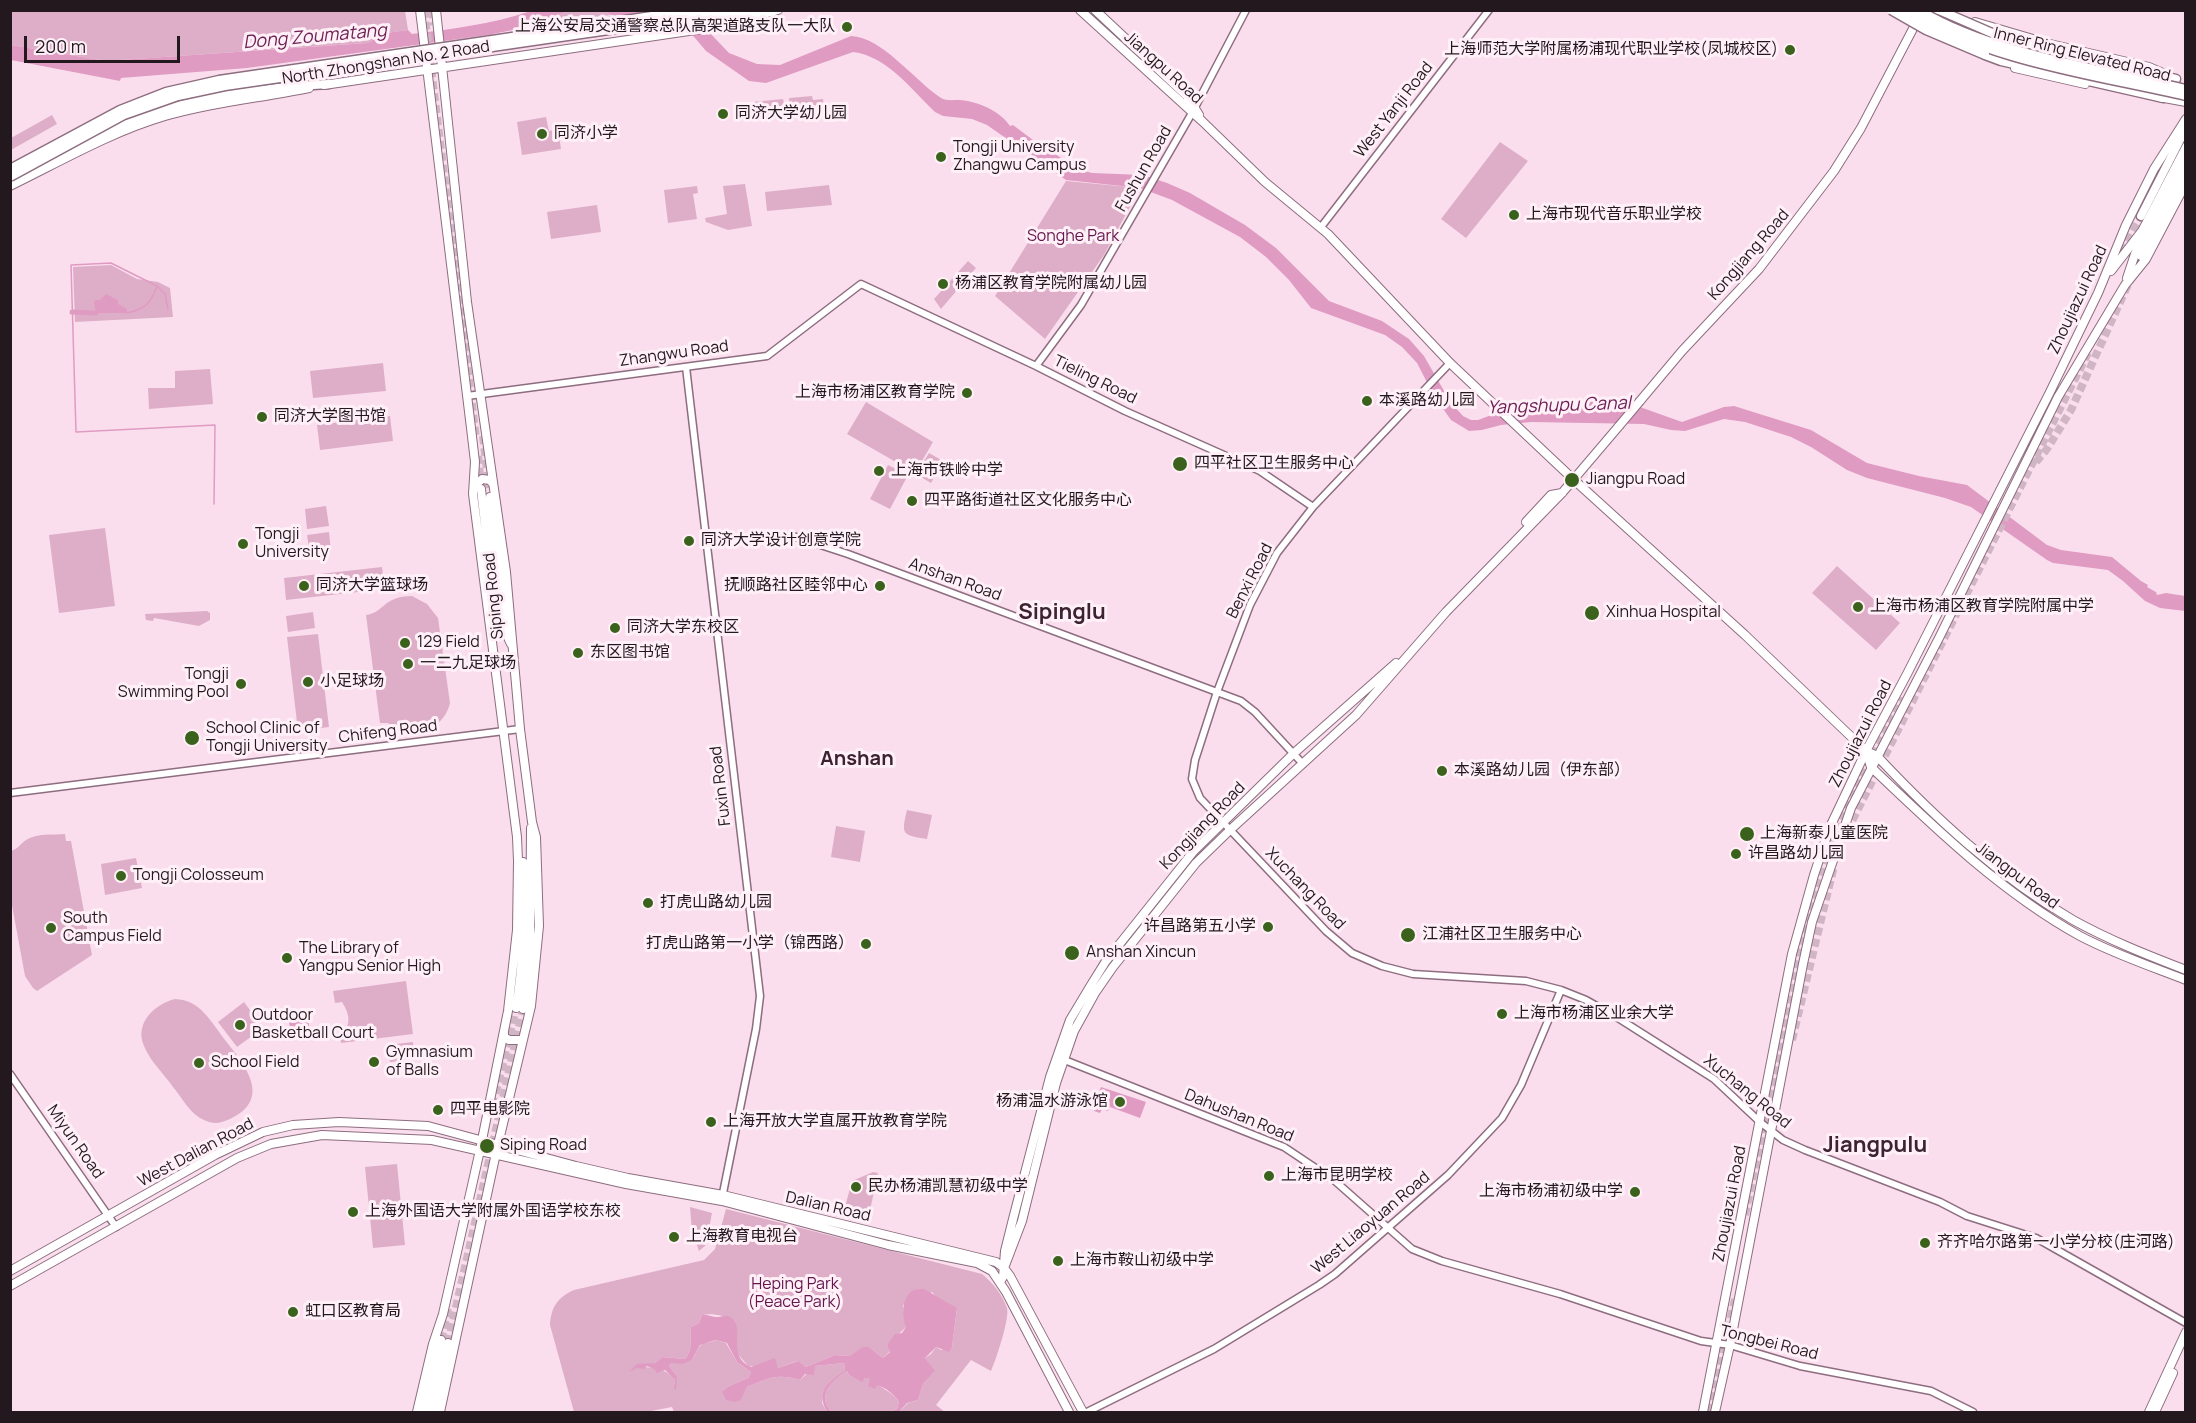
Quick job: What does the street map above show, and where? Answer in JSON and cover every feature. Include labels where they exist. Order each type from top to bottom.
[{"type":"highway","points":[[10,167],[120,110],[188,86],[692,10]]},
{"type":"highway","points":[[10,181],[137,110],[203,90],[644,25],[719,10]]},
{"type":"highway","points":[[1891,10],[1926,30],[1985,55],[2163,98]]},
{"type":"highway","name":"Inner Ring Elevated Road","points":[[1906,10],[1958,37],[2013,56],[2186,96]]},
{"type":"highway","name":"Inner Ring Elevated Road","points":[[1921,10],[1994,43],[2056,60],[2186,89]]},
{"type":"highway","points":[[1939,10],[1992,33],[2176,79]]},
{"type":"highway","points":[[10,181],[132,121],[186,104],[299,85],[329,84]]},
{"type":"highway","points":[[2141,216],[2186,128]]},
{"type":"highway","points":[[2182,184],[2186,167]]},
{"type":"highway","points":[[2141,256],[2186,176]]},
{"type":"main road","points":[[420,10],[475,462],[484,487]]},
{"type":"main road","points":[[436,10],[467,302],[480,394],[484,487]]},
{"type":"main road","name":"North Zhongshan No. 2 Road","points":[[10,181],[107,138],[164,116],[191,109],[329,84],[442,69],[683,27],[703,20],[753,10]]},
{"type":"main road","name":"North Zhongshan No. 2 Road","points":[[10,167],[106,114],[156,97],[203,88],[440,56],[683,27],[709,28],[778,10]]},
{"type":"main road","name":"Jiangpu Road","points":[[1080,10],[1193,110],[1265,182],[1321,227],[1450,363],[1573,479],[1745,635],[1866,751],[1877,756],[1958,836],[2017,883],[2072,920],[2186,970]]},
{"type":"main road","name":"Jiangpu Road","points":[[1095,10],[1186,94],[1193,110]]},
{"type":"main road","points":[[1899,10],[1916,22],[2011,58],[2143,89],[2163,98],[2186,102]]},
{"type":"main road","name":"Kongjiang Road","points":[[1000,1282],[1022,1221],[1056,1083],[1074,1031],[1095,993],[1113,967],[1196,863],[1356,715],[1446,612],[1562,493],[1675,359],[1765,262],[1834,171],[1861,128],[1921,10]]},
{"type":"main road","points":[[1933,10],[1981,33],[2012,44],[2186,81]]},
{"type":"main road","points":[[1939,10],[2050,44],[2149,67],[2176,79]]},
{"type":"main road","name":"Zhoujiazui Road","points":[[1703,1413],[1800,921],[1830,827],[1866,751],[2050,392],[2154,169],[2186,119]]},
{"type":"main road","points":[[2105,278],[2142,231],[2186,147]]},
{"type":"main road","points":[[2125,285],[2135,254],[2186,159]]},
{"type":"main road","name":"Zhoujiazui Road","points":[[1715,1413],[1812,922],[1846,819],[2058,397],[2125,285],[2146,259],[2182,184]]},
{"type":"main road","name":"Siping Road","points":[[417,1413],[433,1344],[443,1314],[480,1150],[504,1033],[512,985],[517,930],[517,837],[492,636],[496,620],[484,487]]},
{"type":"main road","name":"Siping Road","points":[[440,1413],[495,1153],[523,1040],[535,976],[539,926],[536,837],[531,822],[513,648],[504,629],[484,487]]},
{"type":"main road","name":"Kongjiang Road","points":[[1004,1268],[1005,1251],[1019,1193],[1056,1057],[1070,1020],[1106,961],[1192,852],[1293,754],[1390,669],[1551,495],[1562,493]]},
{"type":"main road","name":"Jiangpu Road","points":[[1866,751],[1871,767],[1987,873],[2034,908],[2095,944],[2186,980]]},
{"type":"main road","points":[[517,837],[523,859],[524,894],[519,1008],[530,950],[531,822]]},
{"type":"main road","points":[[504,1033],[504,1037],[509,1040],[523,1040]]},
{"type":"main road","name":"West Dalian Road","points":[[10,1271],[263,1132],[293,1125],[339,1122],[429,1126],[482,1140]]},
{"type":"main road","name":"West Dalian Road","points":[[10,1286],[237,1158],[271,1144],[322,1135],[432,1140],[495,1153]]},
{"type":"main road","name":"Dalian Road","points":[[482,1140],[576,1166],[988,1259],[1004,1268]]},
{"type":"main road","name":"Dalian Road","points":[[495,1153],[626,1184],[722,1198],[888,1245],[977,1263],[992,1271],[1000,1282],[1069,1413]]},
{"type":"main road","points":[[1004,1268],[1085,1413]]},
{"type":"main road","points":[[2149,1413],[2186,1332]]},
{"type":"main road","points":[[425,1413],[445,1342],[432,1413]]},
{"type":"main road","points":[[2155,1413],[2186,1345]]},
{"type":"street","name":"Fushun Road","points":[[1036,366],[1081,305],[1193,110],[1246,10]]},
{"type":"street","name":"West Yanji Road","points":[[1321,227],[1489,10]]},
{"type":"street","name":"Zhangwu Road","points":[[467,396],[767,356],[861,284]]},
{"type":"street","name":"Tieling Road","points":[[861,284],[1116,406],[1260,471],[1312,507]]},
{"type":"street","name":"Benxi Road","points":[[1222,822],[1200,798],[1192,779],[1195,760],[1217,692],[1250,605],[1277,553],[1312,507],[1450,363]]},
{"type":"street","name":"Fuxin Road","points":[[686,367],[760,996],[756,1029],[722,1198]]},
{"type":"street","name":"Anshan Road","points":[[706,542],[793,536],[848,554],[1241,701],[1255,712],[1303,764]]},
{"type":"street","name":"Chifeng Road","points":[[10,793],[520,729]]},
{"type":"street","name":"Xuchang Road","points":[[1222,822],[1326,931],[1352,953],[1389,968],[1413,974],[1526,981],[1561,990],[1601,1007],[1714,1079],[1771,1132],[1805,1150],[1940,1202],[1967,1216],[2036,1238],[2186,1323]]},
{"type":"street","name":"West Liaoyuan Road","points":[[1085,1413],[1214,1348],[1259,1322],[1335,1274],[1388,1229],[1459,1164],[1502,1118],[1521,1085],[1561,990]]},
{"type":"street","name":"Dahushan Road","points":[[1056,1057],[1284,1147],[1335,1182],[1412,1249],[1442,1261],[1560,1294]]},
{"type":"street","name":"Miyun Road","points":[[10,1074],[110,1215],[116,1227]]},
{"type":"street","name":"Tongbei Road","points":[[1560,1294],[1701,1341],[1730,1346],[1800,1365],[1931,1391],[1973,1413]]},
{"type":"green space","points":[[10,11],[405,11],[408,30],[373,35],[372,41],[367,43],[106,61],[11,45]]},
{"type":"green space","points":[[568,11],[605,11],[610,15],[537,25]]},
{"type":"green space","points":[[812,96],[813,100],[823,99],[824,108],[790,112],[789,98]]},
{"type":"green space","points":[[783,99],[787,116],[754,119],[752,102]]},
{"type":"green space","points":[[52,115],[57,124],[11,150],[11,138]]},
{"type":"green space","points":[[546,117],[549,131],[558,129],[561,149],[522,155],[517,122]]},
{"type":"green space","points":[[1500,142],[1528,161],[1466,238],[1441,219]]},
{"type":"green space","name":"Songhe Park","points":[[1066,181],[1140,188],[1104,255],[1045,339],[995,296]]},
{"type":"green space","points":[[745,184],[752,226],[728,230],[706,222],[705,218],[727,214],[723,186]]},
{"type":"green space","points":[[829,185],[832,205],[767,211],[765,192]]},
{"type":"green space","points":[[697,186],[698,193],[693,194],[697,219],[668,223],[664,190]]},
{"type":"green space","points":[[597,205],[601,232],[551,239],[547,212]]},
{"type":"green space","points":[[968,261],[976,268],[941,309],[934,299]]},
{"type":"green space","points":[[111,265],[137,279],[158,282],[170,288],[173,317],[75,322],[73,267]]},
{"type":"green space","points":[[383,363],[386,391],[313,398],[310,371]]},
{"type":"green space","points":[[210,369],[213,404],[149,409],[148,388],[175,388],[175,371]]},
{"type":"green space","points":[[866,402],[933,442],[915,473],[847,434]]},
{"type":"green space","points":[[390,416],[393,441],[320,450],[317,425]]},
{"type":"green space","points":[[929,453],[943,461],[931,483],[916,474]]},
{"type":"green space","points":[[888,465],[908,475],[890,509],[870,499]]},
{"type":"green space","points":[[326,506],[329,526],[307,529],[305,509]]},
{"type":"green space","points":[[105,528],[115,606],[59,613],[49,535]]},
{"type":"green space","points":[[329,532],[331,552],[310,555],[307,535]]},
{"type":"green space","points":[[1837,566],[1900,623],[1876,650],[1812,593]]},
{"type":"green space","points":[[382,567],[385,589],[286,600],[284,578]]},
{"type":"green space","name":"129 Field","points":[[412,596],[427,604],[438,618],[450,703],[441,721],[433,727],[415,733],[396,729],[388,723],[380,723],[366,615],[377,611],[389,601]]},
{"type":"green space","points":[[207,611],[210,613],[210,620],[199,626],[154,618],[153,621],[146,620],[145,614]]},
{"type":"green space","points":[[313,612],[315,628],[288,632],[286,616]]},
{"type":"green space","name":"小足球场","points":[[318,634],[329,727],[298,731],[287,637]]},
{"type":"green space","points":[[907,810],[932,815],[927,839],[908,835],[905,832]]},
{"type":"green space","points":[[836,826],[865,831],[860,862],[831,857]]},
{"type":"green space","name":"South Campus Field","points":[[65,834],[66,841],[71,841],[92,955],[37,991],[25,976],[11,900],[11,851],[35,836]]},
{"type":"green space","name":"Tongji Colosseum","points":[[136,858],[142,888],[105,895],[101,864]]},
{"type":"green space","points":[[406,981],[413,1034],[341,1043],[340,1036],[348,1024],[348,1016],[342,1002],[335,1003],[333,991]]},
{"type":"green space","name":"School Field","points":[[175,999],[192,1003],[204,1013],[247,1071],[253,1092],[250,1102],[243,1111],[230,1119],[211,1123],[199,1118],[153,1062],[144,1046],[142,1030],[144,1022],[160,1005]]},
{"type":"green space","name":"Outdoor Basketball Court","points":[[244,1002],[263,1028],[237,1047],[218,1022]]},
{"type":"green space","points":[[413,1042],[414,1059],[390,1062],[388,1045]]},
{"type":"green space","points":[[397,1164],[405,1245],[373,1248],[365,1167]]},
{"type":"green space","points":[[873,1172],[878,1173],[869,1215],[847,1210],[845,1207],[852,1181]]},
{"type":"green space","points":[[690,1207],[712,1213],[706,1245],[699,1251],[692,1231]]},
{"type":"green space","name":"Heping Park (Peace Park)","points":[[726,1209],[982,1274],[997,1289],[1007,1308],[1005,1329],[991,1371],[971,1360],[936,1405],[945,1412],[899,1412],[908,1403],[918,1400],[923,1384],[934,1372],[925,1358],[936,1347],[941,1350],[952,1347],[957,1309],[937,1298],[932,1292],[903,1305],[906,1327],[887,1345],[890,1351],[883,1358],[869,1347],[849,1356],[835,1355],[806,1367],[797,1361],[778,1368],[748,1366],[737,1353],[735,1321],[719,1315],[706,1314],[702,1315],[699,1323],[691,1327],[690,1348],[685,1359],[662,1357],[655,1363],[637,1368],[648,1367],[663,1370],[675,1380],[674,1388],[677,1376],[669,1366],[672,1363],[692,1360],[702,1344],[716,1340],[726,1343],[737,1362],[751,1372],[748,1378],[722,1391],[741,1399],[747,1387],[767,1379],[785,1377],[800,1380],[815,1366],[844,1363],[845,1370],[823,1391],[822,1403],[827,1412],[674,1412],[672,1407],[646,1412],[574,1412],[550,1325],[556,1303],[574,1290],[704,1260],[715,1249]]},
{"type":"green space","points":[[847,1371],[849,1375],[862,1381],[865,1378],[871,1378],[896,1398],[899,1402],[897,1409],[889,1412],[832,1412],[827,1406],[825,1395],[831,1384]]},
{"type":"water","points":[[531,11],[568,11],[537,25],[488,35],[247,68],[121,78],[120,81],[11,60],[11,45],[106,61],[367,43],[372,41],[372,35],[408,30],[412,34],[457,28]]},
{"type":"water","name":"Yangshupu Canal","points":[[605,11],[689,11],[729,53],[757,64],[780,65],[851,36],[863,38],[886,51],[941,98],[966,101],[988,108],[1034,143],[1040,144],[1078,169],[1092,173],[1143,175],[1167,183],[1190,193],[1245,225],[1276,248],[1329,301],[1382,321],[1409,339],[1424,356],[1451,403],[1463,416],[1471,420],[1478,420],[1513,407],[1603,401],[1626,402],[1682,422],[1724,407],[1734,406],[1811,430],[1867,463],[1967,485],[2047,545],[2061,550],[2112,557],[2148,585],[2147,587],[2157,595],[2166,593],[2185,596],[2185,611],[2160,608],[2145,601],[2108,570],[2053,563],[1971,507],[1867,478],[1847,470],[1791,437],[1745,422],[1724,419],[1685,431],[1644,424],[1531,422],[1469,431],[1451,420],[1434,396],[1417,363],[1402,347],[1385,335],[1311,308],[1289,280],[1266,257],[1240,237],[1172,200],[1140,188],[1066,180],[987,125],[972,119],[943,116],[935,112],[898,75],[877,60],[865,55],[853,52],[766,83],[749,81],[706,51],[673,12],[629,19],[620,18]]},
{"type":"water","points":[[106,294],[118,300],[118,304],[127,309],[127,313],[96,313],[95,300],[100,300]]},
{"type":"water","points":[[307,1013],[310,1032],[291,1034],[288,1015]]},
{"type":"water","name":"杨浦温水游泳馆","points":[[1101,1087],[1146,1102],[1140,1118],[1110,1107],[1108,1111],[1102,1109],[1100,1113],[1094,1111],[1094,1102]]},
{"type":"water","points":[[924,1289],[957,1308],[952,1347],[949,1352],[936,1347],[925,1358],[935,1371],[923,1384],[918,1400],[907,1403],[899,1412],[889,1412],[897,1409],[899,1402],[890,1392],[877,1385],[875,1389],[868,1386],[870,1378],[865,1378],[862,1382],[849,1375],[847,1371],[831,1384],[825,1395],[827,1406],[832,1412],[827,1412],[822,1398],[823,1392],[829,1383],[845,1370],[844,1363],[815,1366],[814,1375],[805,1374],[800,1380],[785,1377],[767,1379],[747,1387],[741,1400],[735,1402],[726,1400],[722,1391],[748,1378],[751,1372],[737,1362],[727,1343],[716,1340],[700,1345],[692,1360],[683,1364],[672,1363],[669,1366],[677,1376],[676,1390],[675,1380],[665,1370],[657,1373],[647,1366],[644,1369],[637,1368],[629,1372],[637,1364],[655,1363],[662,1357],[685,1359],[690,1348],[691,1327],[699,1323],[702,1315],[727,1316],[735,1321],[739,1356],[751,1367],[775,1358],[778,1368],[798,1361],[806,1367],[835,1355],[849,1356],[863,1347],[869,1347],[883,1358],[890,1352],[887,1345],[895,1334],[902,1333],[906,1327],[903,1312],[907,1297],[914,1290]]},
{"type":"waterway","points":[[168,309],[165,294],[157,286],[111,263],[71,265],[76,432],[215,425],[214,504]]},
{"type":"waterway","points":[[127,313],[146,305],[157,287]]},
{"type":"waterway","points":[[72,312],[96,313]]},
{"type":"tunnel","points":[[424,10],[476,438]]},
{"type":"tunnel","points":[[432,10],[434,25]]},
{"type":"tunnel","points":[[2142,199],[2161,173]]},
{"type":"tunnel","points":[[2115,262],[2141,216]]},
{"type":"tunnel","points":[[2036,462],[2047,449],[2071,410],[2141,256]]},
{"type":"tunnel","points":[[1847,831],[2088,353]]},
{"type":"tunnel","points":[[483,436],[489,488]]},
{"type":"tunnel","points":[[478,456],[481,486]]},
{"type":"tunnel","points":[[1745,1215],[1798,954],[1825,855],[1837,822],[1899,696]]},
{"type":"tunnel","points":[[1792,1040],[1834,866]]},
{"type":"tunnel","points":[[490,1117],[516,1008]]},
{"type":"tunnel","points":[[448,1343],[523,1009]]},
{"type":"tunnel","points":[[1710,1412],[1735,1299]]},
{"type":"tunnel","points":[[441,1340],[448,1308]]},
{"type":"place","name":"上海公安局交通警察总队高架道路支队一大队","points":[[847,27]]},
{"type":"place","name":"上海师范大学附属杨浦现代职业学校(凤城校区)","points":[[1790,50]]},
{"type":"place","name":"同济大学幼儿园","points":[[723,114]]},
{"type":"place","name":"同济小学","points":[[542,134]]},
{"type":"place","name":"Tongji University Zhangwu Campus","points":[[941,157]]},
{"type":"place","name":"上海市现代音乐职业学校","points":[[1514,215]]},
{"type":"place","name":"杨浦区教育学院附属幼儿园","points":[[943,284]]},
{"type":"place","name":"上海市杨浦区教育学院","points":[[967,393]]},
{"type":"place","name":"本溪路幼儿园","points":[[1367,401]]},
{"type":"place","name":"同济大学图书馆","points":[[262,417]]},
{"type":"place","name":"四平社区卫生服务中心","points":[[1180,464]]},
{"type":"place","name":"上海市铁岭中学","points":[[879,471]]},
{"type":"place","name":"Jiangpu Road","points":[[1572,480]]},
{"type":"place","name":"四平路街道社区文化服务中心","points":[[912,501]]},
{"type":"place","name":"同济大学设计创意学院","points":[[689,541]]},
{"type":"place","name":"Tongji University","points":[[243,544]]},
{"type":"place","name":"同济大学篮球场","points":[[304,586]]},
{"type":"place","name":"抚顺路社区睦邻中心","points":[[880,586]]},
{"type":"place","name":"上海市杨浦区教育学院附属中学","points":[[1858,607]]},
{"type":"place","name":"Xinhua Hospital","points":[[1592,613]]},
{"type":"place","name":"同济大学东校区","points":[[615,628]]},
{"type":"place","name":"129 Field","points":[[405,643]]},
{"type":"place","name":"东区图书馆","points":[[578,653]]},
{"type":"place","name":"一二九足球场","points":[[408,664]]},
{"type":"place","name":"小足球场","points":[[308,682]]},
{"type":"place","name":"Tongji Swimming Pool","points":[[241,684]]},
{"type":"place","name":"School Clinic of Tongji University","points":[[192,738]]},
{"type":"place","name":"本溪路幼儿园（伊东部）","points":[[1442,771]]},
{"type":"place","name":"上海新泰儿童医院","points":[[1747,834]]},
{"type":"place","name":"许昌路幼儿园","points":[[1736,854]]},
{"type":"place","name":"Tongji Colosseum","points":[[121,876]]},
{"type":"place","name":"打虎山路幼儿园","points":[[648,903]]},
{"type":"place","name":"许昌路第五小学","points":[[1268,927]]},
{"type":"place","name":"South Campus Field","points":[[51,928]]},
{"type":"place","name":"江浦社区卫生服务中心","points":[[1408,935]]},
{"type":"place","name":"打虎山路第一小学（锦西路）","points":[[866,944]]},
{"type":"place","name":"Anshan Xincun","points":[[1072,953]]},
{"type":"place","name":"The Library of Yangpu Senior High","points":[[287,958]]},
{"type":"place","name":"上海市杨浦区业余大学","points":[[1502,1014]]},
{"type":"place","name":"Outdoor Basketball Court","points":[[240,1025]]},
{"type":"place","name":"Gymnasium of Balls","points":[[374,1062]]},
{"type":"place","name":"School Field","points":[[199,1063]]},
{"type":"place","name":"杨浦温水游泳馆","points":[[1120,1102]]},
{"type":"place","name":"四平电影院","points":[[438,1110]]},
{"type":"place","name":"上海开放大学直属开放教育学院","points":[[711,1122]]},
{"type":"place","name":"Siping Road","points":[[487,1146]]},
{"type":"place","name":"上海市昆明学校","points":[[1269,1176]]},
{"type":"place","name":"民办杨浦凯慧初级中学","points":[[856,1187]]},
{"type":"place","name":"上海市杨浦初级中学","points":[[1635,1192]]},
{"type":"place","name":"上海外国语大学附属外国语学校东校","points":[[353,1212]]},
{"type":"place","name":"上海教育电视台","points":[[674,1237]]},
{"type":"place","name":"齐齐哈尔路第一小学分校(庄河路)","points":[[1925,1243]]},
{"type":"place","name":"上海市鞍山初级中学","points":[[1058,1261]]},
{"type":"place","name":"虹口区教育局","points":[[293,1312]]},
{"type":"district","name":"Sipinglu","points":[[1062,613]]},
{"type":"district","name":"Anshan","points":[[857,759]]},
{"type":"district","name":"Jiangpulu","points":[[1875,1146]]},
{"type":"water label","name":"Dong Zoumatang","points":[[315,37]]}]
